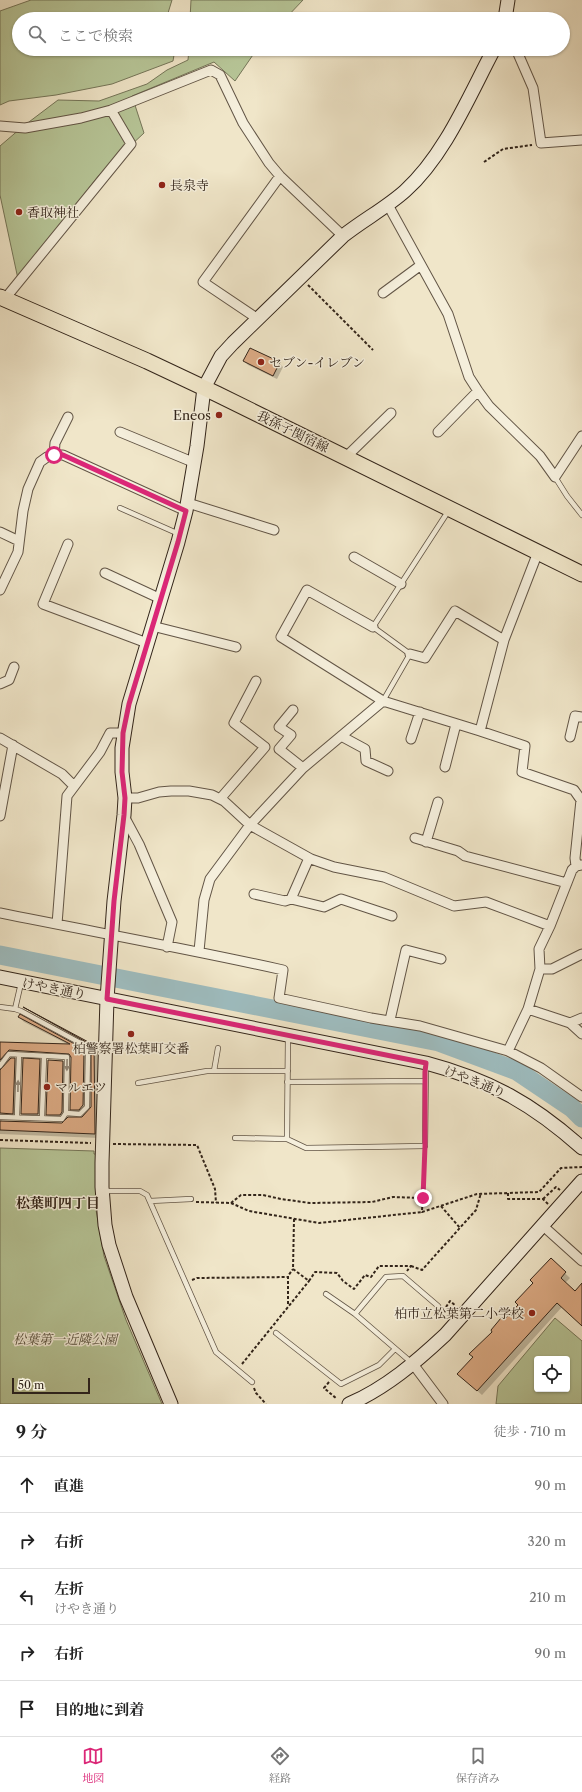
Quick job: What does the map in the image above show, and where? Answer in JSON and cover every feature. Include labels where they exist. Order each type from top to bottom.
[{"type":"main road","name":"我孫子関宿線","points":[[3,298],[147,361],[204,388],[582,574]]},
{"type":"street","points":[[506,12],[508,0]]},
{"type":"street","points":[[171,1404],[126,1297],[116,1268],[105,1225],[102,1191],[102,1144],[107,999],[114,901],[124,815],[125,798],[122,772],[123,733],[129,704],[187,507],[195,463],[204,388],[221,356],[343,236],[360,222],[388,205],[415,181],[439,150],[490,56]]},
{"type":"street","points":[[519,56],[533,88],[541,143],[582,140]]},
{"type":"street","points":[[0,126],[25,128],[48,125],[111,110],[211,70],[220,75],[251,137],[280,176],[343,236]]},
{"type":"street","points":[[3,298],[8,295],[131,144],[111,110]]},
{"type":"street","points":[[258,319],[203,282],[280,176]]},
{"type":"street","points":[[388,205],[448,314],[469,377],[489,406],[540,456],[555,477],[582,436]]},
{"type":"street","points":[[383,294],[421,265]]},
{"type":"street","points":[[438,432],[478,391]]},
{"type":"street","points":[[346,458],[391,413]]},
{"type":"street","points":[[54,455],[55,443],[68,417]]},
{"type":"street","points":[[120,432],[195,463]]},
{"type":"street","points":[[0,590],[18,552],[28,489],[40,462],[47,457],[54,455],[63,455],[187,507],[274,530]]},
{"type":"street","points":[[0,532],[19,541]]},
{"type":"street","points":[[68,544],[43,604],[147,643]]},
{"type":"street","points":[[480,731],[504,640],[538,552]]},
{"type":"street","points":[[354,557],[402,584]]},
{"type":"street","points":[[105,573],[161,599]]},
{"type":"street","points":[[373,628],[307,590],[281,637],[383,701],[525,746],[522,772],[574,790],[581,799],[580,825],[574,858],[579,866],[572,870],[550,926],[539,949],[540,969],[528,1009],[508,1052]]},
{"type":"street","points":[[410,654],[425,658],[455,612],[504,640]]},
{"type":"street","points":[[152,626],[236,647]]},
{"type":"street","points":[[0,684],[9,680],[14,667]]},
{"type":"street","points":[[220,798],[265,747],[234,723],[256,681]]},
{"type":"street","points":[[199,951],[204,900],[210,879],[250,825],[303,768],[383,701]]},
{"type":"street","points":[[293,710],[280,727],[291,735],[279,749],[303,768]]},
{"type":"street","points":[[411,739],[420,712]]},
{"type":"street","points":[[570,737],[575,716],[582,717]]},
{"type":"street","points":[[445,767],[456,724]]},
{"type":"street","points":[[57,924],[67,796],[100,752],[110,733],[123,733]]},
{"type":"street","points":[[341,736],[365,749],[366,761],[388,771]]},
{"type":"street","points":[[0,738],[62,774],[74,786]]},
{"type":"street","points":[[0,816],[13,745]]},
{"type":"street","points":[[125,798],[138,798],[159,792],[189,791],[212,795],[224,801],[250,825],[309,858],[334,867],[384,877],[454,906],[486,902],[550,926]]},
{"type":"street","points":[[426,842],[438,802]]},
{"type":"street","points":[[124,815],[139,844],[172,922],[167,946]]},
{"type":"street","points":[[415,838],[458,851],[465,856],[567,883]]},
{"type":"street","points":[[291,899],[309,858]]},
{"type":"street","points":[[254,894],[284,901],[291,899],[324,907],[341,899],[392,916]]},
{"type":"street","points":[[0,913],[112,936],[199,951],[283,970],[278,998],[371,1018],[420,1026],[508,1052],[541,1068],[582,1097]]},
{"type":"street","points":[[390,1020],[406,950],[441,959]]},
{"type":"street","points":[[540,969],[552,969],[582,954]]},
{"type":"street","name":"けやき通り","points":[[0,977],[426,1063],[473,1077],[501,1090],[543,1115],[582,1148]]},
{"type":"street","points":[[528,1009],[570,1023],[582,1034]]},
{"type":"street","points":[[570,1023],[582,1018]]},
{"type":"street","points":[[343,1401],[383,1386],[413,1364],[445,1335],[582,1181]]},
{"type":"street","points":[[542,1225],[582,1261]]},
{"type":"street","points":[[413,1364],[444,1404]]},
{"type":"lane","points":[[555,477],[566,496],[582,515]]},
{"type":"lane","points":[[120,508],[180,534]]},
{"type":"lane","points":[[383,701],[410,654],[373,628],[450,509]]},
{"type":"lane","points":[[15,1009],[21,982]]},
{"type":"lane","points":[[0,1007],[15,1009],[84,1045],[88,1050],[86,1107],[80,1114],[66,1113]]},
{"type":"lane","points":[[287,1139],[288,1035]]},
{"type":"lane","points":[[214,1071],[218,1048]]},
{"type":"lane","points":[[0,1066],[9,1054],[67,1057],[66,1113],[62,1119],[0,1117]]},
{"type":"lane","points":[[17,1117],[19,1055]]},
{"type":"lane","points":[[42,1118],[44,1056]]},
{"type":"lane","points":[[235,1138],[287,1139],[306,1148],[425,1146],[426,1063]]},
{"type":"lane","points":[[138,1083],[214,1071],[288,1071]]},
{"type":"lane","points":[[288,1082],[425,1081]]},
{"type":"lane","points":[[102,1191],[140,1191],[147,1195],[216,1352],[252,1382]]},
{"type":"lane","points":[[150,1201],[191,1200]]},
{"type":"lane","points":[[354,1314],[386,1277],[403,1276],[438,1306]]},
{"type":"lane","points":[[326,1294],[354,1314],[413,1364]]},
{"type":"lane","points":[[276,1333],[341,1384],[379,1365],[395,1348]]},
{"type":"path","points":[[484,162],[503,149],[541,143]]},
{"type":"path","points":[[300,277],[373,350]]},
{"type":"path","points":[[0,1140],[102,1144],[197,1145],[215,1189],[216,1203]]},
{"type":"path","points":[[422,1212],[425,1146]]},
{"type":"path","points":[[191,1200],[197,1202],[232,1203],[249,1211],[319,1223],[422,1212],[481,1194],[539,1192],[561,1168],[582,1167]]},
{"type":"path","points":[[543,1199],[556,1187],[562,1192]]},
{"type":"path","points":[[508,1193],[508,1199],[543,1199],[550,1205]]},
{"type":"path","points":[[238,1370],[288,1305],[316,1272],[337,1273],[354,1289],[365,1274],[371,1277],[379,1266],[411,1266],[422,1270],[476,1210],[481,1194]]},
{"type":"path","points":[[232,1203],[241,1195],[256,1195],[310,1203],[372,1202],[393,1197],[423,1198]]},
{"type":"path","points":[[441,1206],[460,1228]]},
{"type":"path","points":[[288,1305],[288,1277],[293,1269],[294,1219]]},
{"type":"path","points":[[403,1276],[411,1266]]},
{"type":"path","points":[[293,1269],[309,1281]]},
{"type":"path","points":[[190,1280],[197,1278],[288,1277]]},
{"type":"path","points":[[443,1310],[450,1301],[456,1306]]},
{"type":"path","points":[[252,1382],[256,1393],[266,1404]]},
{"type":"path","points":[[332,1394],[343,1401]]},
{"type":"green space","points":[[31,0],[172,0],[168,12],[12,12],[12,56],[174,56],[173,61],[112,84],[56,95],[9,101],[0,105],[0,11]]},
{"type":"green space","points":[[191,0],[303,0],[292,12],[190,12]]},
{"type":"green space","points":[[188,56],[252,56],[235,81],[214,62],[132,96],[144,133],[99,175],[18,279],[0,195],[0,146],[58,100],[99,101],[147,84],[167,70],[188,60]]},
{"type":"green space","name":"松葉第一近隣公園","points":[[0,1148],[94,1151],[94,1154],[98,1154],[100,1210],[96,1210],[104,1256],[126,1320],[162,1404],[0,1404]]},
{"type":"green space","points":[[555,1318],[582,1341],[582,1404],[496,1404],[498,1386]]},
{"type":"building","name":"セブン-イレブン","points":[[250,348],[280,362],[273,376],[243,361]]},
{"type":"building","points":[[23,1007],[94,1045],[95,1134],[0,1130],[0,1121],[62,1123],[68,1117],[82,1117],[91,1107],[91,1048],[86,1042]]},
{"type":"building","points":[[20,1014],[82,1048],[84,1051],[83,1105],[79,1110],[70,1110],[71,1057],[69,1054],[9,1050],[0,1060],[0,1042],[70,1044],[18,1017]]},
{"type":"building","points":[[11,1058],[15,1058],[13,1114],[0,1113],[0,1070]]},
{"type":"building","points":[[23,1058],[40,1059],[38,1114],[21,1114]]},
{"type":"building","points":[[48,1060],[63,1061],[62,1112],[60,1115],[46,1115]]},
{"type":"building","points":[[551,1258],[566,1272],[561,1278],[575,1291],[582,1283],[582,1326],[557,1303],[477,1391],[457,1374],[473,1357],[469,1354],[492,1332],[491,1330],[501,1318],[504,1320],[518,1305],[515,1302],[533,1283],[530,1280]]},
{"type":"waterway","points":[[0,955],[439,1042],[517,1071],[572,1108],[582,1118]]},
{"type":"place","name":"長泉寺","points":[[162,185]]},
{"type":"place","name":"香取神社","points":[[19,212]]},
{"type":"place","name":"セブン-イレブン","points":[[261,362]]},
{"type":"place","name":"Eneos","points":[[219,415]]},
{"type":"place","name":"柏警察署松葉町交番","points":[[131,1034]]},
{"type":"place","name":"マルエツ","points":[[47,1087]]},
{"type":"place","name":"柏市立松葉第二小学校","points":[[532,1313]]},
{"type":"district","name":"松葉町四丁目","points":[[58,1203]]},
{"type":"route","points":[[54,455],[63,455],[84,466],[186,511],[129,704],[123,733],[122,772],[125,798],[124,815],[114,901],[107,999],[426,1063],[423,1198]]}]
